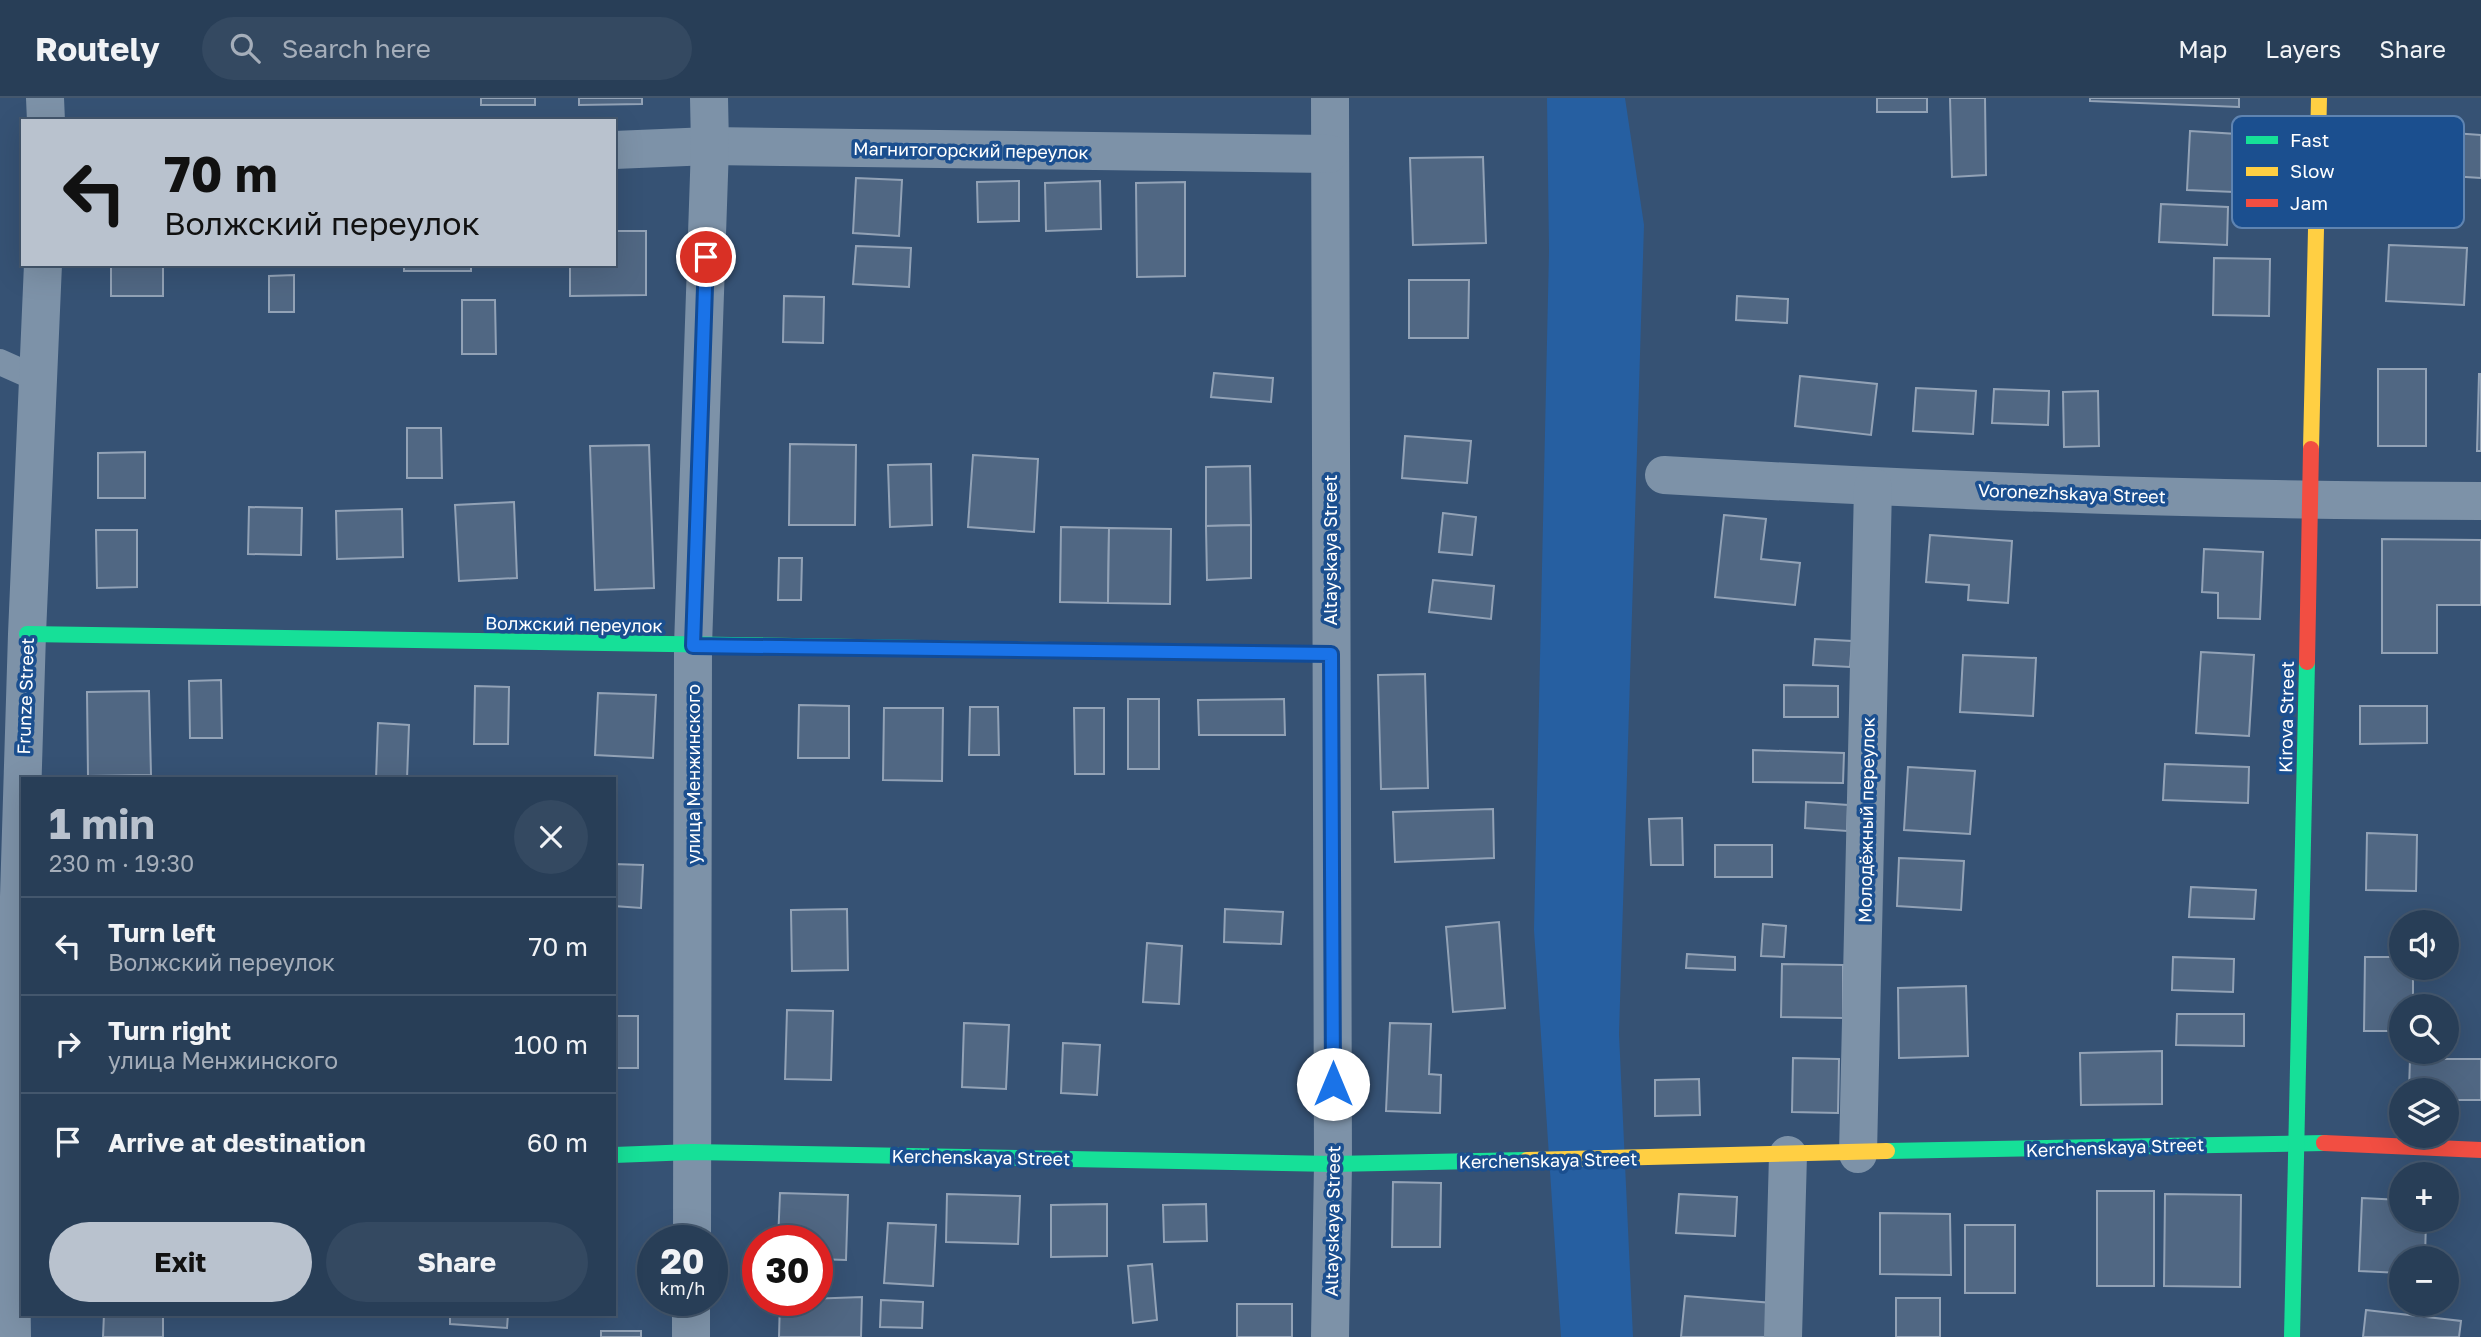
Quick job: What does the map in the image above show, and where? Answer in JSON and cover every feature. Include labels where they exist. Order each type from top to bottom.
[{"type":"street","points":[[45,98],[46,119]]},
{"type":"street","name":"улица Менжинского","points":[[692,1225],[693,646],[710,146],[709,98]]},
{"type":"street","name":"Altayskaya Street","points":[[1330,98],[1333,1164],[1330,1337]]},
{"type":"street","name":"Kirova Street","points":[[2319,98],[2319,116]]},
{"type":"street","name":"Магнитогорский переулок","points":[[616,150],[710,146],[1329,154]]},
{"type":"street","name":"Kirova Street","points":[[2292,1337],[2316,228]]},
{"type":"street","name":"Frunze Street","points":[[23,777],[43,266]]},
{"type":"street","name":"Voronezhskaya Street","points":[[1664,475],[1873,487],[2311,501],[2481,501]]},
{"type":"street","name":"Молодёжный переулок","points":[[1858,1154],[1873,487]]},
{"type":"street","name":"Волжский переулок","points":[[27,635],[1331,654]]},
{"type":"street","name":"Frunze Street","points":[[12,1337],[11,1192],[21,844]]},
{"type":"street","name":"Kerchenskaya Street","points":[[616,1155],[692,1152],[1333,1164],[2296,1143],[2481,1150]]},
{"type":"street","points":[[1783,1337],[1788,1155]]},
{"type":"street","points":[[691,1316],[691,1337]]},
{"type":"lane","points":[[0,362],[38,379]]},
{"type":"shaded area","points":[[1547,98],[1625,98],[1644,225],[1619,1034],[1633,1337],[1561,1337],[1534,930],[1549,251]]},
{"type":"building","points":[[481,98],[535,98],[535,105],[481,105]]},
{"type":"building","points":[[579,98],[642,98],[642,104],[579,105]]},
{"type":"building","points":[[1877,98],[1927,98],[1927,112],[1877,112]]},
{"type":"building","points":[[1950,98],[1985,98],[1986,175],[1952,177]]},
{"type":"building","points":[[2090,98],[2239,98],[2239,107],[2090,101]]},
{"type":"building","points":[[2190,131],[2232,134],[2232,192],[2187,190]]},
{"type":"building","points":[[2464,134],[2481,135],[2481,178],[2464,177]]},
{"type":"building","points":[[1483,157],[1486,243],[1413,245],[1410,158]]},
{"type":"building","points":[[856,178],[902,180],[899,236],[853,233]]},
{"type":"building","points":[[1019,181],[1019,221],[978,222],[977,182]]},
{"type":"building","points":[[1100,181],[1101,229],[1046,231],[1045,183]]},
{"type":"building","points":[[1185,182],[1185,276],[1137,277],[1136,183]]},
{"type":"building","points":[[2161,204],[2228,207],[2227,245],[2159,242]]},
{"type":"building","points":[[616,231],[646,231],[646,295],[570,296],[570,266],[616,266]]},
{"type":"building","points":[[2389,245],[2467,248],[2464,305],[2386,301]]},
{"type":"building","points":[[856,246],[911,248],[909,287],[853,284]]},
{"type":"building","points":[[2214,258],[2270,259],[2269,316],[2213,315]]},
{"type":"building","points":[[111,266],[163,266],[163,296],[111,296]]},
{"type":"building","points":[[404,266],[471,266],[471,271],[404,271]]},
{"type":"building","points":[[294,275],[294,312],[269,312],[269,276]]},
{"type":"building","points":[[1409,280],[1469,280],[1468,338],[1409,338]]},
{"type":"building","points":[[784,296],[824,297],[823,343],[783,342]]},
{"type":"building","points":[[1737,296],[1788,299],[1787,323],[1736,320]]},
{"type":"building","points":[[462,300],[495,300],[496,354],[462,354]]},
{"type":"building","points":[[2378,369],[2426,369],[2426,446],[2378,446]]},
{"type":"building","points":[[1214,373],[1273,378],[1271,402],[1211,397]]},
{"type":"building","points":[[2479,374],[2481,451],[2477,451]]},
{"type":"building","points":[[1800,376],[1877,384],[1871,435],[1795,426]]},
{"type":"building","points":[[1916,388],[1976,391],[1973,434],[1913,431]]},
{"type":"building","points":[[1994,389],[2049,391],[2048,425],[1992,423]]},
{"type":"building","points":[[2098,391],[2099,446],[2064,447],[2063,392]]},
{"type":"building","points":[[407,428],[441,428],[442,478],[407,478]]},
{"type":"building","points":[[1405,436],[1471,441],[1467,483],[1402,478]]},
{"type":"building","points":[[790,444],[856,445],[855,525],[789,525]]},
{"type":"building","points":[[649,445],[654,588],[595,590],[590,446]]},
{"type":"building","points":[[145,452],[145,498],[98,498],[98,453]]},
{"type":"building","points":[[973,455],[1038,459],[1034,532],[968,527]]},
{"type":"building","points":[[931,464],[932,525],[890,527],[888,465]]},
{"type":"building","points":[[1250,466],[1251,525],[1206,526],[1206,467]]},
{"type":"building","points":[[514,502],[517,578],[459,581],[455,505]]},
{"type":"building","points":[[249,507],[302,508],[301,555],[248,554]]},
{"type":"building","points":[[402,509],[403,557],[337,559],[336,511]]},
{"type":"building","points":[[1443,513],[1476,517],[1472,555],[1439,552]]},
{"type":"building","points":[[1724,515],[1766,519],[1761,559],[1800,563],[1795,605],[1715,597]]},
{"type":"building","points":[[1251,525],[1251,578],[1207,580],[1206,526]]},
{"type":"building","points":[[1061,527],[1109,528],[1108,603],[1060,602]]},
{"type":"building","points":[[1109,528],[1171,529],[1170,604],[1108,603]]},
{"type":"building","points":[[96,530],[137,530],[137,587],[97,588]]},
{"type":"building","points":[[1930,535],[2012,541],[2008,603],[1968,600],[1969,585],[1926,582]]},
{"type":"building","points":[[2382,539],[2481,540],[2481,605],[2437,605],[2437,653],[2382,653]]},
{"type":"building","points":[[2204,549],[2263,552],[2260,619],[2218,618],[2218,593],[2202,592]]},
{"type":"building","points":[[779,558],[802,558],[801,600],[778,600]]},
{"type":"building","points":[[1433,580],[1494,586],[1491,619],[1429,612]]},
{"type":"building","points":[[1815,639],[1852,641],[1850,667],[1813,665]]},
{"type":"building","points":[[2201,652],[2254,655],[2249,736],[2196,733]]},
{"type":"building","points":[[1963,655],[2036,658],[2033,716],[1960,712]]},
{"type":"building","points":[[1425,674],[1428,788],[1381,789],[1378,675]]},
{"type":"building","points":[[221,680],[222,738],[190,738],[189,681]]},
{"type":"building","points":[[1784,685],[1838,686],[1838,717],[1784,717]]},
{"type":"building","points":[[475,686],[509,687],[508,744],[474,744]]},
{"type":"building","points":[[149,691],[151,775],[88,776],[87,692]]},
{"type":"building","points":[[598,693],[656,695],[653,758],[595,755]]},
{"type":"building","points":[[1128,699],[1159,699],[1159,769],[1128,769]]},
{"type":"building","points":[[1284,699],[1285,735],[1199,735],[1198,700]]},
{"type":"building","points":[[799,705],[849,706],[849,758],[798,758]]},
{"type":"building","points":[[2360,706],[2427,706],[2427,743],[2360,744]]},
{"type":"building","points":[[970,707],[998,707],[999,755],[969,755]]},
{"type":"building","points":[[884,708],[943,708],[942,781],[883,780]]},
{"type":"building","points":[[1074,708],[1104,708],[1104,774],[1075,774]]},
{"type":"building","points":[[378,723],[409,725],[407,777],[376,777]]},
{"type":"building","points":[[1753,750],[1844,753],[1843,783],[1753,782]]},
{"type":"building","points":[[2165,764],[2249,767],[2248,803],[2163,800]]},
{"type":"building","points":[[1908,767],[1975,771],[1970,834],[1904,830]]},
{"type":"building","points":[[1806,802],[1848,805],[1847,831],[1805,828]]},
{"type":"building","points":[[1493,809],[1494,858],[1395,862],[1393,812]]},
{"type":"building","points":[[1682,818],[1683,865],[1651,865],[1649,819]]},
{"type":"building","points":[[2367,833],[2417,835],[2416,891],[2366,890]]},
{"type":"building","points":[[1715,845],[1772,845],[1772,877],[1715,877]]},
{"type":"building","points":[[1899,858],[1964,861],[1961,910],[1897,906]]},
{"type":"building","points":[[616,864],[643,865],[641,908],[616,906]]},
{"type":"building","points":[[2191,887],[2256,890],[2254,919],[2189,917]]},
{"type":"building","points":[[847,909],[848,970],[792,971],[791,910]]},
{"type":"building","points":[[1225,909],[1283,912],[1281,944],[1224,942]]},
{"type":"building","points":[[1499,922],[1505,1008],[1453,1012],[1446,927]]},
{"type":"building","points":[[1763,924],[1786,926],[1784,957],[1761,956]]},
{"type":"building","points":[[1147,943],[1182,946],[1179,1004],[1143,1002]]},
{"type":"building","points":[[1687,954],[1735,957],[1735,970],[1686,968]]},
{"type":"building","points":[[2173,957],[2234,959],[2233,992],[2172,990]]},
{"type":"building","points":[[2365,957],[2389,957],[2389,980],[2413,980],[2413,994],[2389,994],[2389,1031],[2364,1031]]},
{"type":"building","points":[[1782,964],[1843,965],[1843,1018],[1781,1017]]},
{"type":"building","points":[[1966,986],[1968,1056],[1899,1058],[1898,988]]},
{"type":"building","points":[[787,1010],[833,1011],[831,1080],[785,1079]]},
{"type":"building","points":[[2177,1014],[2244,1014],[2244,1046],[2176,1045]]},
{"type":"building","points":[[616,1016],[638,1016],[638,1068],[616,1068]]},
{"type":"building","points":[[964,1023],[1009,1025],[1006,1089],[962,1087]]},
{"type":"building","points":[[1390,1023],[1431,1024],[1429,1074],[1441,1075],[1440,1113],[1386,1111]]},
{"type":"building","points":[[1063,1043],[1100,1045],[1097,1095],[1061,1093]]},
{"type":"building","points":[[2162,1051],[2162,1104],[2081,1105],[2080,1053]]},
{"type":"building","points":[[1793,1058],[1839,1059],[1838,1113],[1792,1112]]},
{"type":"building","points":[[2459,1059],[2481,1059],[2481,1100],[2459,1100],[2459,1078],[2409,1078],[2410,1064],[2459,1064]]},
{"type":"building","points":[[1699,1079],[1700,1115],[1655,1116],[1655,1080]]},
{"type":"building","points":[[1393,1182],[1441,1183],[1440,1247],[1392,1247]]},
{"type":"building","points":[[2097,1191],[2154,1191],[2154,1286],[2097,1286]]},
{"type":"building","points":[[780,1193],[848,1195],[846,1260],[833,1260],[833,1225],[779,1225]]},
{"type":"building","points":[[947,1194],[1020,1196],[1018,1244],[946,1242]]},
{"type":"building","points":[[1679,1194],[1737,1197],[1735,1236],[1676,1233]]},
{"type":"building","points":[[2165,1194],[2241,1195],[2240,1287],[2164,1286]]},
{"type":"building","points":[[2362,1198],[2389,1199],[2389,1232],[2426,1232],[2425,1246],[2389,1246],[2389,1272],[2359,1271]]},
{"type":"building","points":[[1107,1204],[1107,1256],[1051,1257],[1051,1205]]},
{"type":"building","points":[[1206,1204],[1207,1241],[1164,1242],[1163,1205]]},
{"type":"building","points":[[1880,1213],[1950,1214],[1951,1275],[1880,1274]]},
{"type":"building","points":[[888,1223],[936,1225],[933,1286],[884,1283]]},
{"type":"building","points":[[1965,1225],[2015,1225],[2015,1293],[1965,1293]]},
{"type":"building","points":[[1152,1264],[1157,1320],[1133,1323],[1128,1266]]},
{"type":"building","points":[[1685,1296],[1773,1303],[1770,1337],[1681,1337]]},
{"type":"building","points":[[862,1297],[861,1337],[779,1337],[780,1316],[833,1316],[833,1298]]},
{"type":"building","points":[[1896,1298],[1940,1298],[1940,1337],[1896,1337]]},
{"type":"building","points":[[881,1300],[923,1302],[922,1328],[880,1327]]},
{"type":"building","points":[[1237,1304],[1292,1304],[1292,1337],[1237,1337]]},
{"type":"building","points":[[2366,1310],[2389,1313],[2389,1316],[2461,1321],[2459,1337],[2363,1337]]},
{"type":"building","points":[[104,1316],[163,1316],[163,1337],[103,1337]]},
{"type":"building","points":[[450,1316],[508,1316],[507,1328],[450,1324]]},
{"type":"building","points":[[601,1331],[641,1331],[641,1337],[601,1337]]},
{"type":"traffic: fast","points":[[27,634],[985,649]]},
{"type":"traffic: fast","points":[[2292,1337],[2307,662]]},
{"type":"traffic: fast","points":[[1887,1151],[2324,1143]]},
{"type":"traffic: fast","points":[[616,1155],[692,1152],[1333,1164],[1527,1160]]},
{"type":"traffic: slow","points":[[2319,98],[2319,116]]},
{"type":"traffic: slow","points":[[2311,449],[2316,228]]},
{"type":"traffic: slow","points":[[985,649],[1331,654]]},
{"type":"traffic: slow","points":[[1527,1160],[1887,1151]]},
{"type":"traffic: jam","points":[[2307,662],[2311,449]]},
{"type":"traffic: jam","points":[[2324,1143],[2481,1150]]},
{"type":"route","points":[[706,257],[693,646],[1331,654],[1333,1084]]}]
